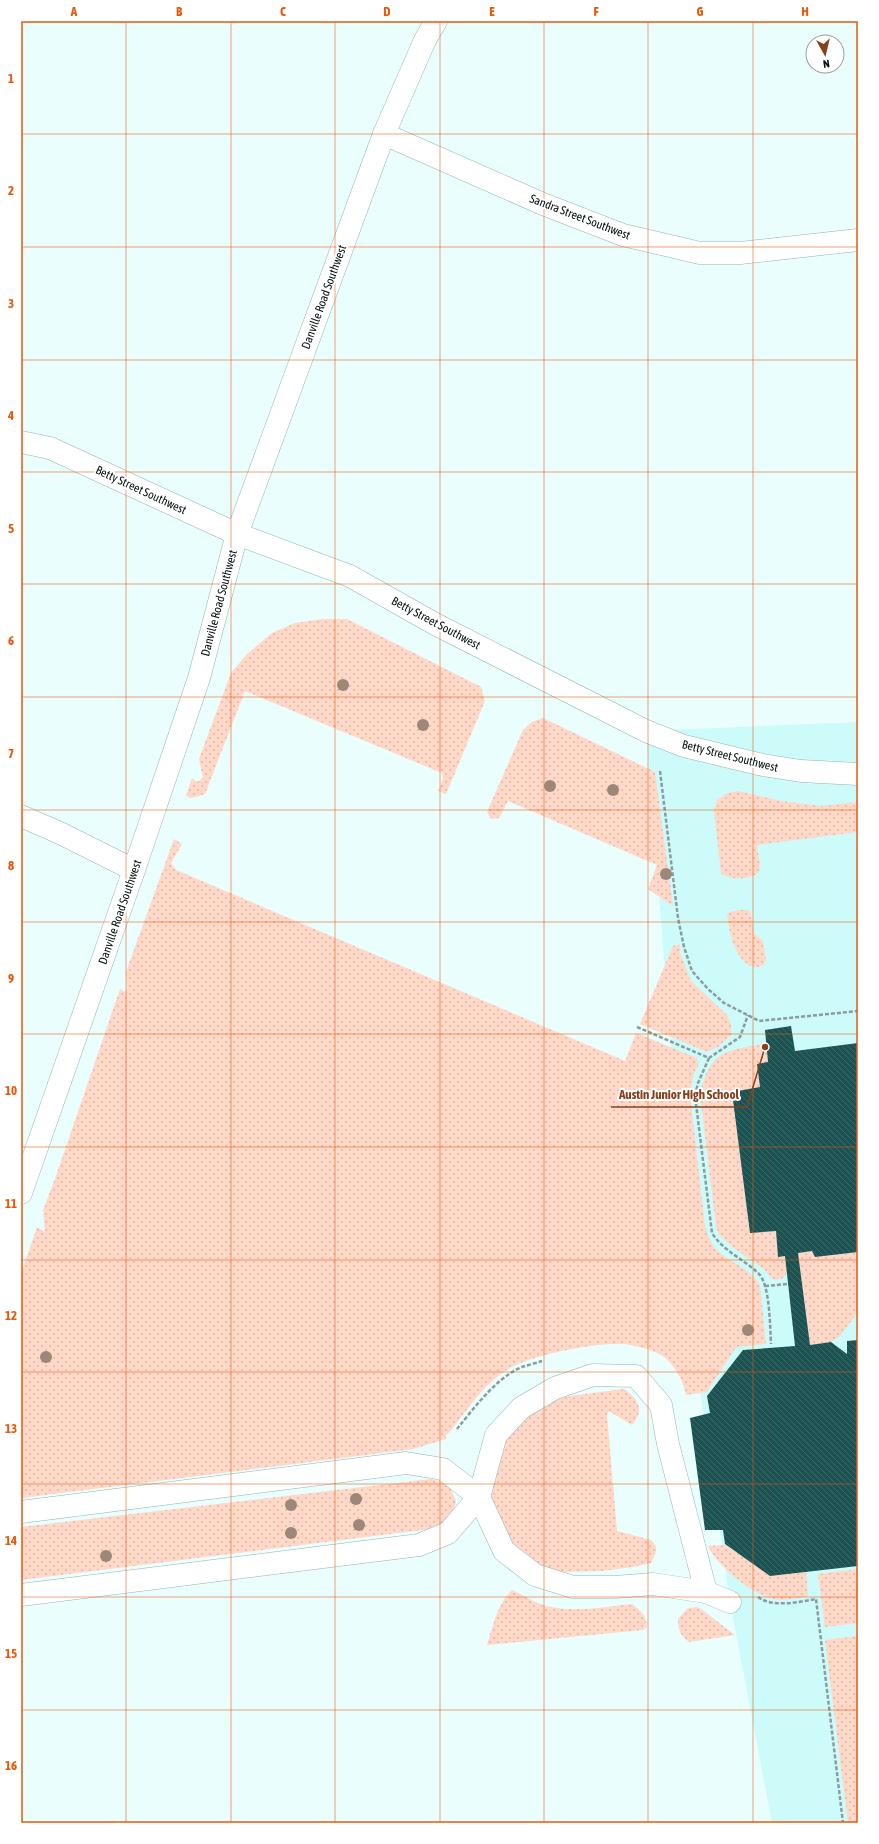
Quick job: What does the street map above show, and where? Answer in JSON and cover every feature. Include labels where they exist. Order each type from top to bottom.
[{"type":"street","name":"Danville Road Southwest","points":[[21,1193],[134,870],[198,678],[237,534],[384,134],[425,40],[436,21]]},
{"type":"street","name":"Sandra Street Southwest","points":[[384,134],[543,204],[623,235],[700,253],[740,254],[858,240]]},
{"type":"street","name":"Betty Street Southwest","points":[[21,442],[50,448],[237,534],[350,576],[435,624],[646,732],[684,746],[763,765],[801,771],[858,774]]},
{"type":"street","points":[[21,816],[60,833],[134,870]]},
{"type":"street","points":[[21,1594],[419,1545],[448,1533],[479,1497],[496,1435],[521,1408],[555,1388],[593,1375],[636,1376],[661,1405],[668,1444],[706,1592]]},
{"type":"street","points":[[21,1512],[406,1463],[443,1469],[479,1497],[504,1550],[535,1575],[573,1587],[615,1587],[653,1584],[706,1592],[730,1602]]},
{"type":"path","points":[[660,771],[678,918],[684,947],[692,970],[708,989],[724,1003],[759,1021],[858,1011]]},
{"type":"path","points":[[748,1015],[740,1037],[709,1058],[698,1083],[695,1096],[712,1233],[720,1245],[760,1274],[766,1286],[771,1344]]},
{"type":"path","points":[[637,1028],[709,1058]]},
{"type":"path","points":[[766,1286],[788,1284]]},
{"type":"shaded area","points":[[323,619],[347,619],[481,687],[485,701],[446,794],[438,791],[443,779],[442,773],[245,691],[205,794],[192,798],[186,796],[192,778],[197,782],[203,778],[199,759],[231,673],[247,654],[272,633],[295,623]]},
{"type":"shaded area","points":[[543,718],[655,772],[673,906],[648,889],[657,865],[508,801],[499,818],[491,819],[487,812],[523,730],[532,722]]},
{"type":"shaded area","points":[[858,722],[858,1823],[772,1823],[730,1602],[696,1362],[646,731]]},
{"type":"shaded area","points":[[738,791],[781,801],[821,806],[858,802],[858,832],[757,845],[760,868],[757,874],[747,878],[724,876],[721,873],[714,811],[717,800],[727,793]]},
{"type":"shaded area","points":[[174,839],[182,844],[171,863],[176,870],[625,1061],[636,1033],[697,1058],[699,1064],[694,1073],[690,1095],[705,1226],[718,1251],[753,1276],[760,1286],[766,1344],[736,1347],[707,1392],[686,1395],[681,1379],[675,1368],[663,1356],[650,1350],[622,1344],[581,1347],[533,1358],[510,1368],[492,1381],[446,1435],[446,1439],[413,1449],[21,1498],[21,1274],[37,1227],[45,1232],[43,1210],[120,989],[125,992],[127,989],[126,972]]},
{"type":"shaded area","points":[[748,910],[751,914],[754,933],[763,941],[766,960],[764,965],[755,967],[748,964],[741,958],[736,950],[730,932],[727,915],[730,912]]},
{"type":"shaded area","points":[[680,944],[680,953],[691,981],[727,1015],[731,1024],[731,1035],[718,1047],[707,1052],[640,1024],[673,946]]},
{"type":"shaded area","points":[[766,1044],[768,1062],[757,1064],[760,1087],[732,1092],[776,1231],[778,1257],[785,1256],[787,1273],[783,1278],[777,1280],[771,1278],[765,1270],[734,1248],[719,1235],[716,1227],[700,1095],[709,1069],[722,1055],[740,1048]]},
{"type":"shaded area","points":[[812,1251],[815,1257],[858,1252],[858,1312],[840,1336],[831,1342],[810,1345],[798,1253]]},
{"type":"shaded area","points":[[624,1389],[637,1401],[639,1410],[636,1420],[632,1425],[609,1411],[607,1415],[617,1531],[651,1540],[656,1546],[656,1552],[651,1563],[602,1571],[558,1572],[537,1565],[508,1540],[492,1501],[489,1482],[510,1429],[543,1402],[569,1396]]},
{"type":"shaded area","points":[[431,1479],[448,1484],[456,1501],[452,1518],[438,1528],[21,1580],[21,1527]]},
{"type":"shaded area","points":[[726,1545],[770,1576],[806,1572],[808,1596],[778,1600],[765,1596],[745,1585],[727,1571],[708,1546]]},
{"type":"shaded area","points":[[858,1569],[858,1623],[825,1627],[818,1574]]},
{"type":"shaded area","points":[[512,1590],[540,1604],[562,1609],[586,1609],[632,1604],[646,1619],[647,1627],[643,1630],[487,1645],[499,1609]]},
{"type":"shaded area","points":[[698,1607],[735,1635],[689,1642],[680,1632],[678,1619],[688,1608]]},
{"type":"shaded area","points":[[858,1636],[858,1823],[848,1823],[825,1640]]},
{"type":"building","points":[[791,1026],[795,1051],[858,1043],[858,1252],[815,1257],[812,1251],[798,1253],[810,1345],[831,1342],[847,1354],[847,1341],[858,1340],[858,1566],[770,1576],[725,1544],[723,1530],[705,1530],[690,1418],[710,1413],[707,1396],[743,1350],[795,1346],[785,1256],[778,1257],[776,1231],[750,1233],[732,1092],[760,1087],[757,1064],[768,1062],[765,1030]]},
{"type":"place","name":"Austin Junior High School","points":[[765,1047]]}]
